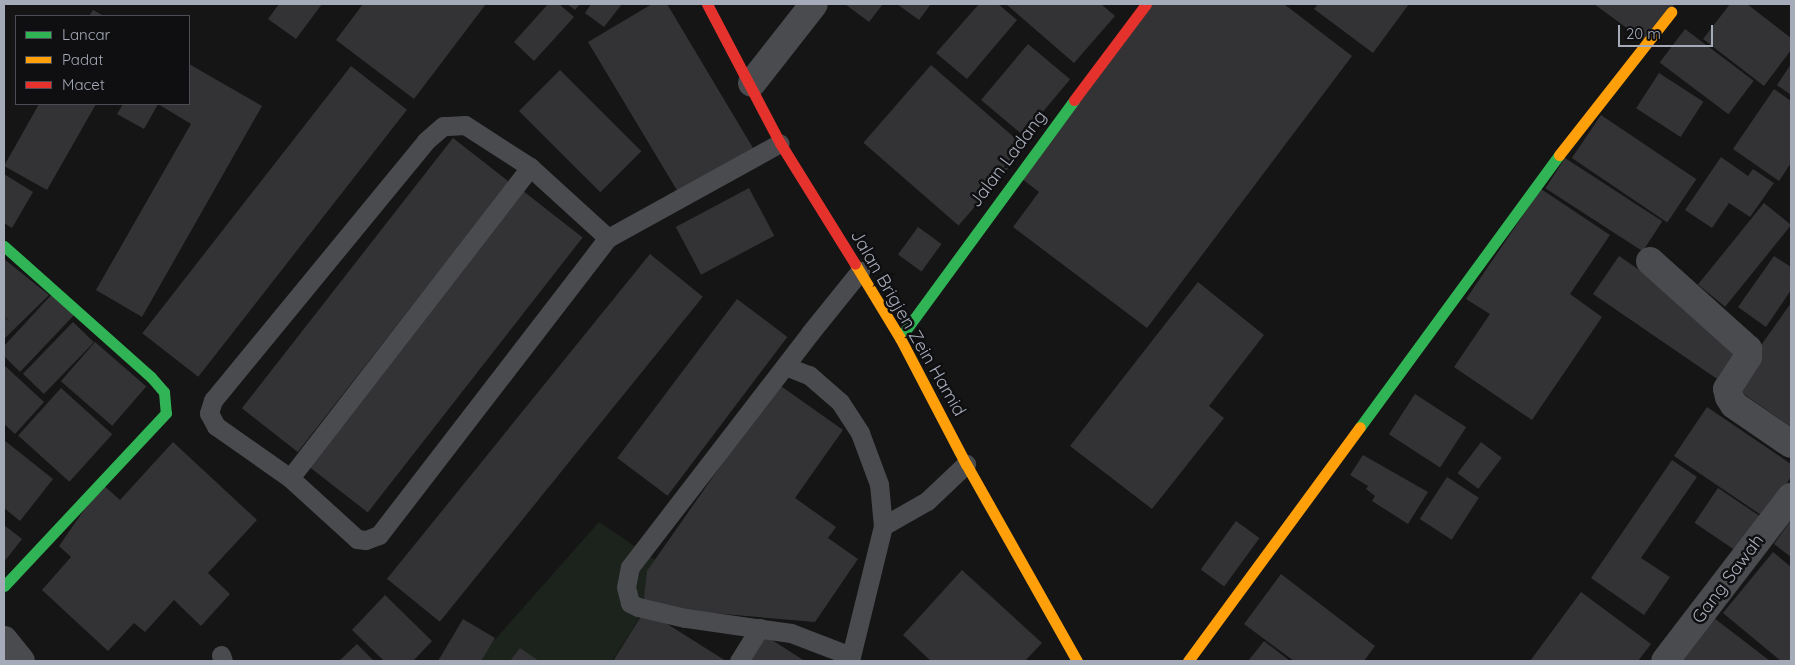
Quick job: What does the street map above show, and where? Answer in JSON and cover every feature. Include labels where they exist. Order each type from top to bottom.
[{"type":"street","name":"Jalan Brigjen Zein Hamid","points":[[707,4],[752,83],[780,143],[900,338],[1069,656]]},
{"type":"street","points":[[752,83],[814,4]]},
{"type":"street","name":"Jalan Ladang","points":[[900,338],[1009,186],[1146,4]]},
{"type":"street","points":[[1188,661],[1586,118],[1671,12]]},
{"type":"street","points":[[4,246],[151,377],[164,392],[166,413],[4,586]]},
{"type":"street","points":[[1650,261],[1748,349],[1748,356],[1727,389],[1729,397],[1734,405],[1791,444]]},
{"type":"street","name":"Gang Sawah","points":[[1665,661],[1791,497]]},
{"type":"street","points":[[4,640],[21,661]]},
{"type":"lane","points":[[608,238],[530,167],[465,125],[443,126],[426,141],[213,400],[209,413],[216,426],[290,478],[357,540],[366,540],[379,535],[608,238],[780,143]]},
{"type":"lane","points":[[290,478],[530,167]]},
{"type":"lane","points":[[786,366],[809,375],[840,402],[860,433],[879,484],[884,526],[849,659],[791,634],[685,618],[638,607],[630,603],[626,574],[786,366],[860,271]]},
{"type":"lane","points":[[884,526],[927,501],[966,464]]},
{"type":"lane","points":[[739,661],[760,628]]},
{"type":"shaded area","points":[[599,522],[670,570],[612,661],[476,661]]},
{"type":"building","points":[[279,4],[322,4],[296,39],[268,19]]},
{"type":"building","points":[[363,4],[486,4],[414,99],[336,40]]},
{"type":"building","points":[[548,4],[559,4],[574,17],[534,61],[514,42]]},
{"type":"building","points":[[567,4],[580,4],[575,10]]},
{"type":"building","points":[[591,4],[622,4],[604,27],[585,13]]},
{"type":"building","points":[[652,4],[667,4],[753,148],[678,192],[588,42]]},
{"type":"building","points":[[845,4],[883,4],[869,22]]},
{"type":"building","points":[[897,4],[931,4],[919,20]]},
{"type":"building","points":[[979,4],[998,4],[1017,20],[967,79],[936,53]]},
{"type":"building","points":[[1006,4],[1101,4],[1115,16],[1074,63]]},
{"type":"building","points":[[1153,4],[1284,4],[1352,56],[1147,328],[1013,227],[1039,192],[1021,178]]},
{"type":"building","points":[[1318,4],[1409,4],[1373,53],[1314,9]]},
{"type":"building","points":[[1594,4],[1675,4],[1646,42]]},
{"type":"building","points":[[1730,4],[1747,4],[1791,38],[1791,50],[1764,86],[1703,39]]},
{"type":"building","points":[[93,10],[102,15],[90,15]]},
{"type":"building","points":[[1685,29],[1754,81],[1728,114],[1660,63]]},
{"type":"building","points":[[1028,44],[1070,79],[1023,135],[981,100]]},
{"type":"building","points":[[1791,64],[1791,95],[1777,85]]},
{"type":"building","points":[[190,65],[262,106],[142,317],[96,290],[191,124],[160,105],[190,105]]},
{"type":"building","points":[[931,65],[1026,148],[959,225],[863,143]]},
{"type":"building","points":[[351,66],[407,110],[198,377],[142,333]]},
{"type":"building","points":[[560,70],[641,151],[600,192],[519,111]]},
{"type":"building","points":[[1659,73],[1703,102],[1681,137],[1636,108]]},
{"type":"building","points":[[1774,89],[1791,101],[1791,163],[1779,181],[1733,149]]},
{"type":"building","points":[[38,105],[95,105],[47,190],[4,166]]},
{"type":"building","points":[[122,105],[157,105],[144,129],[117,114]]},
{"type":"building","points":[[1601,115],[1696,179],[1667,222],[1572,158]]},
{"type":"building","points":[[453,138],[509,182],[298,452],[242,408]]},
{"type":"building","points":[[1721,157],[1748,176],[1753,169],[1774,183],[1750,217],[1729,203],[1712,228],[1685,210]]},
{"type":"building","points":[[1565,158],[1662,221],[1643,251],[1545,188]]},
{"type":"building","points":[[4,174],[33,192],[12,228],[4,223]]},
{"type":"building","points":[[518,187],[583,237],[368,512],[303,462]]},
{"type":"building","points":[[749,188],[774,236],[701,275],[676,227]]},
{"type":"building","points":[[1541,189],[1610,235],[1570,294],[1602,317],[1532,420],[1454,367],[1490,314],[1466,299]]},
{"type":"building","points":[[1764,203],[1791,225],[1725,307],[1698,285]]},
{"type":"building","points":[[918,227],[941,244],[921,272],[898,255]]},
{"type":"building","points":[[650,254],[703,297],[440,622],[387,579]]},
{"type":"building","points":[[1619,256],[1686,302],[1681,308],[1745,352],[1723,383],[1593,294]]},
{"type":"building","points":[[1774,256],[1791,267],[1791,290],[1766,327],[1738,307]]},
{"type":"building","points":[[4,259],[49,295],[4,339],[4,317],[11,323],[4,316]]},
{"type":"building","points":[[1198,282],[1264,335],[1209,406],[1224,418],[1152,509],[1070,446]]},
{"type":"building","points":[[54,292],[76,313],[20,372],[4,356],[4,346]]},
{"type":"building","points":[[737,299],[787,337],[668,496],[617,458]]},
{"type":"building","points":[[1791,303],[1791,427],[1732,386]]},
{"type":"building","points":[[73,322],[94,342],[44,394],[23,374]]},
{"type":"building","points":[[95,342],[146,387],[112,426],[61,381]]},
{"type":"building","points":[[4,365],[44,402],[15,434],[4,424]]},
{"type":"building","points":[[778,384],[843,430],[795,498],[836,527],[828,538],[858,559],[815,622],[643,607],[647,571]]},
{"type":"building","points":[[61,388],[112,434],[69,482],[18,436]]},
{"type":"building","points":[[1415,394],[1466,427],[1440,467],[1389,434]]},
{"type":"building","points":[[1707,407],[1791,464],[1791,477],[1764,517],[1674,456]]},
{"type":"building","points":[[4,440],[53,479],[20,521],[4,508]]},
{"type":"building","points":[[173,442],[257,520],[208,573],[230,594],[201,626],[174,600],[145,632],[134,623],[108,651],[42,590],[71,557],[59,546],[102,484],[120,500]]},
{"type":"building","points":[[1481,442],[1502,458],[1478,489],[1458,473]]},
{"type":"building","points":[[1363,455],[1428,492],[1408,524],[1372,501],[1375,496],[1366,489],[1368,486],[1350,475]]},
{"type":"building","points":[[1672,460],[1697,477],[1641,558],[1670,577],[1644,615],[1591,578]]},
{"type":"building","points":[[1447,477],[1479,498],[1452,540],[1420,519]]},
{"type":"building","points":[[1718,488],[1761,517],[1738,552],[1695,523]]},
{"type":"building","points":[[1791,520],[1791,557],[1774,544]]},
{"type":"building","points":[[1236,521],[1259,538],[1224,587],[1201,570]]},
{"type":"building","points":[[4,525],[22,539],[4,562]]},
{"type":"building","points":[[1773,552],[1791,567],[1791,661],[1781,661],[1723,613]]},
{"type":"building","points":[[962,570],[1042,643],[1025,661],[931,661],[903,635]]},
{"type":"building","points":[[1281,574],[1375,646],[1364,661],[1294,661],[1244,624]]},
{"type":"building","points":[[1581,592],[1651,644],[1638,661],[1530,661]]},
{"type":"building","points":[[385,595],[432,641],[413,661],[384,661],[352,630]]},
{"type":"building","points":[[645,610],[726,661],[613,661]]},
{"type":"building","points":[[1714,618],[1770,661],[1681,661]]},
{"type":"building","points":[[463,619],[495,638],[481,661],[438,661]]},
{"type":"building","points":[[764,635],[805,661],[747,661]]},
{"type":"building","points":[[1264,641],[1290,661],[1248,661]]},
{"type":"building","points":[[357,644],[374,661],[339,661]]},
{"type":"building","points":[[520,648],[539,661],[510,661]]},
{"type":"traffic: fast","points":[[900,338],[1074,100]]},
{"type":"traffic: fast","points":[[1360,427],[1559,155]]},
{"type":"traffic: fast","points":[[4,246],[151,377],[164,392],[166,413],[4,586]]},
{"type":"traffic: slow","points":[[1559,155],[1671,12]]},
{"type":"traffic: slow","points":[[855,264],[900,338],[966,464],[1077,661]]},
{"type":"traffic: slow","points":[[1188,661],[1360,427]]},
{"type":"traffic: jam","points":[[707,4],[780,143],[855,264]]},
{"type":"traffic: jam","points":[[1074,100],[1146,4]]}]
